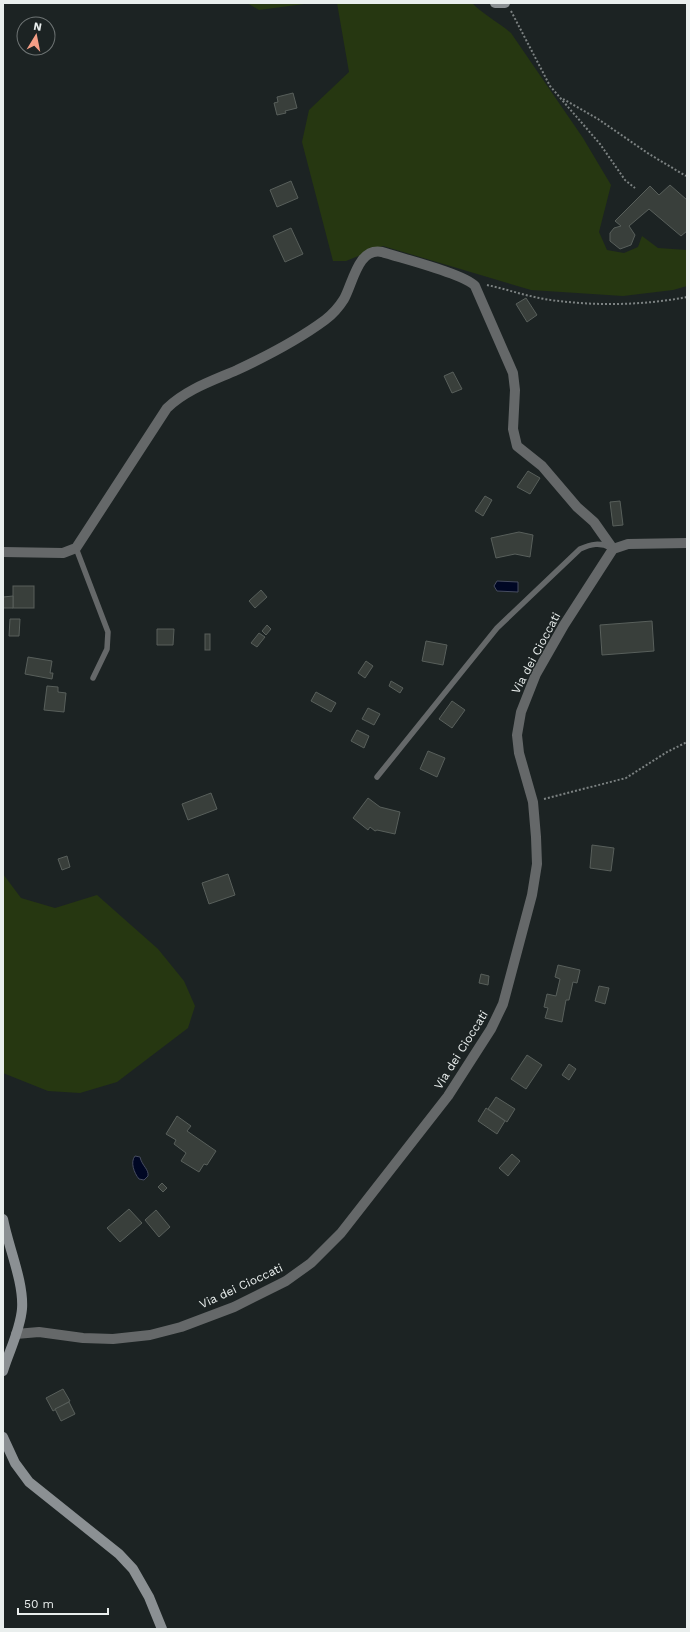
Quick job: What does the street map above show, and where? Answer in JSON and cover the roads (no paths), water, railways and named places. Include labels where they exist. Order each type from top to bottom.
[{"type":"street","points":[[494,3],[508,6]]},
{"type":"street","points":[[3,552],[63,553],[76,548],[167,408],[176,400],[192,390],[258,360],[325,320],[342,302],[361,261],[366,255],[373,252],[382,252],[469,281],[478,291],[513,374],[515,390],[513,429],[514,440],[517,446],[542,466],[577,507],[594,522],[613,549],[628,544],[687,542]]},
{"type":"street","name":"Via dei Cioccati","points":[[16,1334],[39,1332],[83,1338],[113,1339],[150,1335],[181,1327],[234,1307],[286,1281],[311,1263],[341,1234],[445,1101],[471,1062],[497,1018],[507,992],[534,886],[537,851],[533,802],[518,747],[517,731],[520,712],[550,648],[613,549]]},
{"type":"street","points":[[3,1219],[21,1291],[22,1308],[16,1334],[3,1371]]},
{"type":"street","points":[[3,1437],[15,1463],[29,1482],[119,1554],[133,1569],[150,1597],[162,1629]]},
{"type":"lane","points":[[377,777],[497,628],[580,549],[592,544],[597,544],[606,545],[613,549]]},
{"type":"lane","points":[[76,548],[108,632],[107,649],[93,678]]},
{"type":"water","points":[[497,581],[518,582],[518,592],[497,591],[494,586]]},
{"type":"water","points":[[135,1156],[140,1157],[147,1171],[148,1176],[144,1180],[139,1179],[134,1171],[133,1161]]}]
